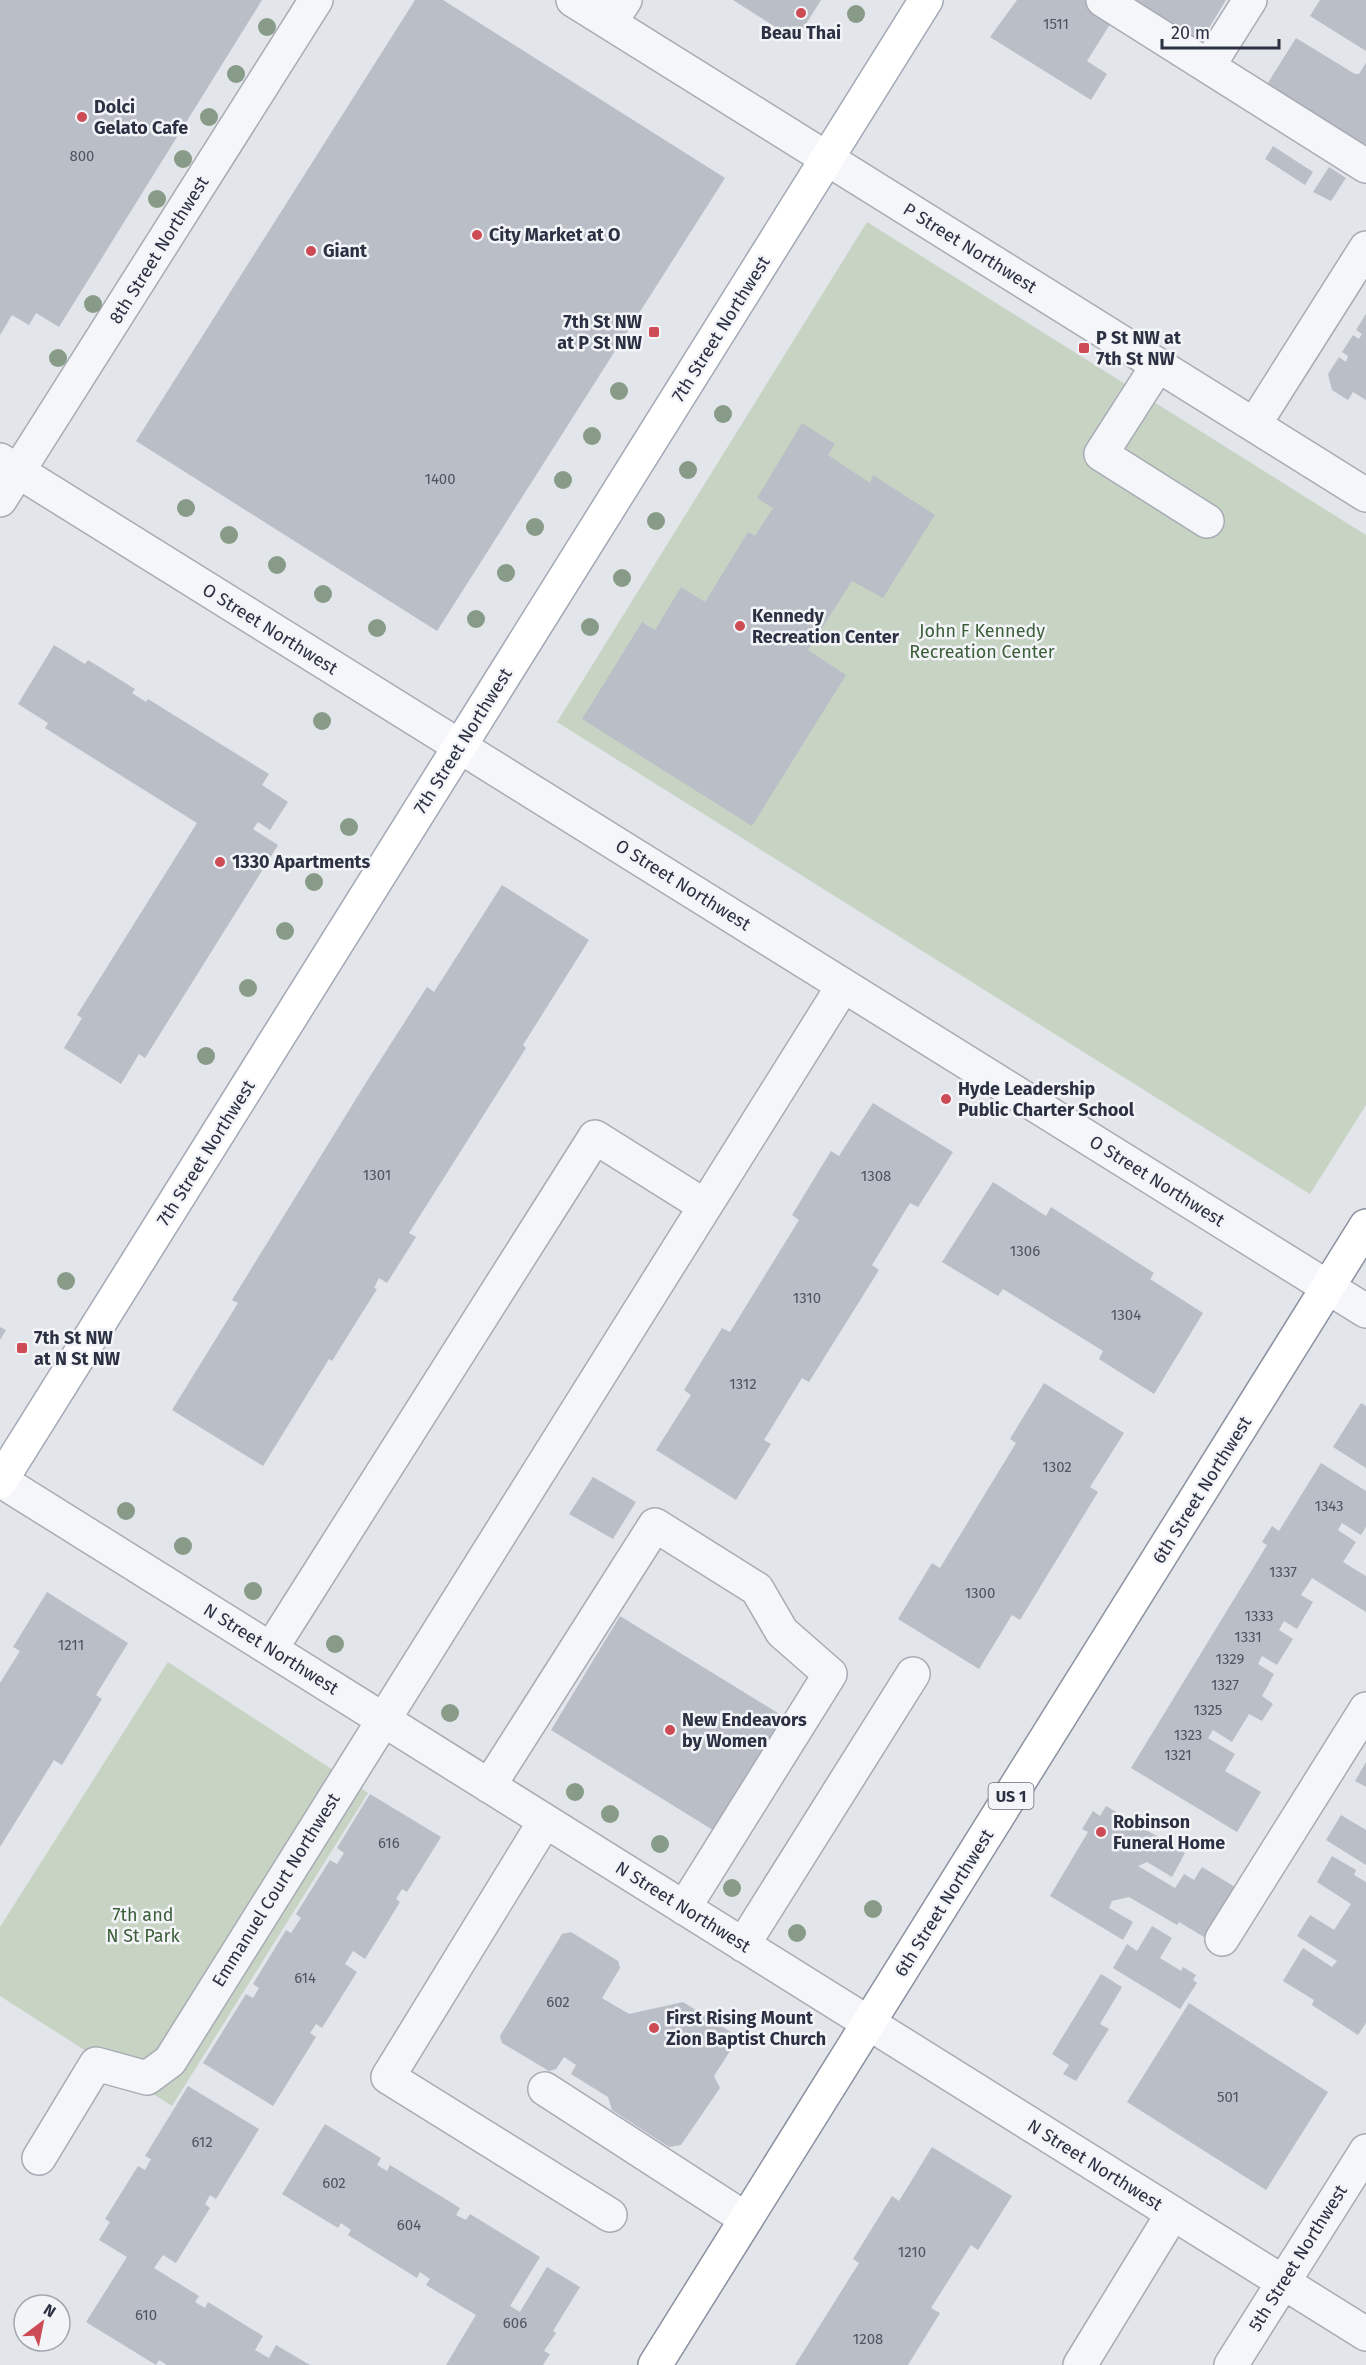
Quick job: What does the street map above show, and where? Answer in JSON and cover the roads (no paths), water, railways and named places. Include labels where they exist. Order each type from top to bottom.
[{"type":"main road","name":"7th Street Northwest","points":[[0,1481],[926,0]]},
{"type":"main road","name":"6th Street Northwest","points":[[655,2365],[1366,1226]]},
{"type":"street","name":"8th Street Northwest","points":[[0,500],[9,466],[316,0]]},
{"type":"street","name":"P Street Northwest","points":[[573,0],[618,12],[827,159],[1366,495]]},
{"type":"street","points":[[1103,0],[1366,166]]},
{"type":"street","points":[[1209,65],[1250,0]]},
{"type":"street","points":[[1254,426],[1366,248]]},
{"type":"street","points":[[1158,365],[1101,454],[1207,521]]},
{"type":"street","name":"O Street Northwest","points":[[9,466],[1366,1311]]},
{"type":"street","name":"Emmanuel Court Northwest","points":[[39,2158],[96,2064],[147,2078],[170,2061],[843,986]]},
{"type":"street","points":[[271,1649],[595,1137],[705,1206]]},
{"type":"street","name":"N Street Northwest","points":[[0,1481],[1366,2334]]},
{"type":"street","points":[[489,1786],[655,1525],[757,1590],[782,1632],[830,1674],[684,1908]]},
{"type":"street","points":[[743,1945],[913,1674]]},
{"type":"street","points":[[1222,1939],[1366,1709]]},
{"type":"street","points":[[545,1821],[388,2077],[610,2215]]},
{"type":"street","points":[[545,2089],[746,2219]]},
{"type":"street","name":"5th Street Northwest","points":[[1231,2365],[1366,2151]]},
{"type":"street","points":[[1080,2365],[1173,2213]]},
{"type":"place","name":"Beau Thai","points":[[801,13]]},
{"type":"place","name":"Dolci Gelato Cafe","points":[[82,117]]},
{"type":"place","name":"City Market at O","points":[[477,235]]},
{"type":"place","name":"Giant","points":[[311,251]]},
{"type":"place","name":"7th St NW at P St NW","points":[[654,332]]},
{"type":"place","name":"P St NW at 7th St NW","points":[[1084,348]]},
{"type":"place","name":"Kennedy Recreation Center","points":[[740,626]]},
{"type":"place","name":"1330 Apartments","points":[[220,862]]},
{"type":"place","name":"Hyde Leadership Public Charter School","points":[[946,1099]]},
{"type":"place","name":"7th St NW at N St NW","points":[[22,1348]]},
{"type":"place","name":"New Endeavors by Women","points":[[670,1730]]},
{"type":"place","name":"Robinson Funeral Home","points":[[1101,1832]]},
{"type":"place","name":"First Rising Mount Zion Baptist Church","points":[[654,2028]]},
{"type":"park label","name":"John F Kennedy Recreation Center","points":[[982,641]]},
{"type":"park label","name":"7th and N St Park","points":[[143,1925]]}]
